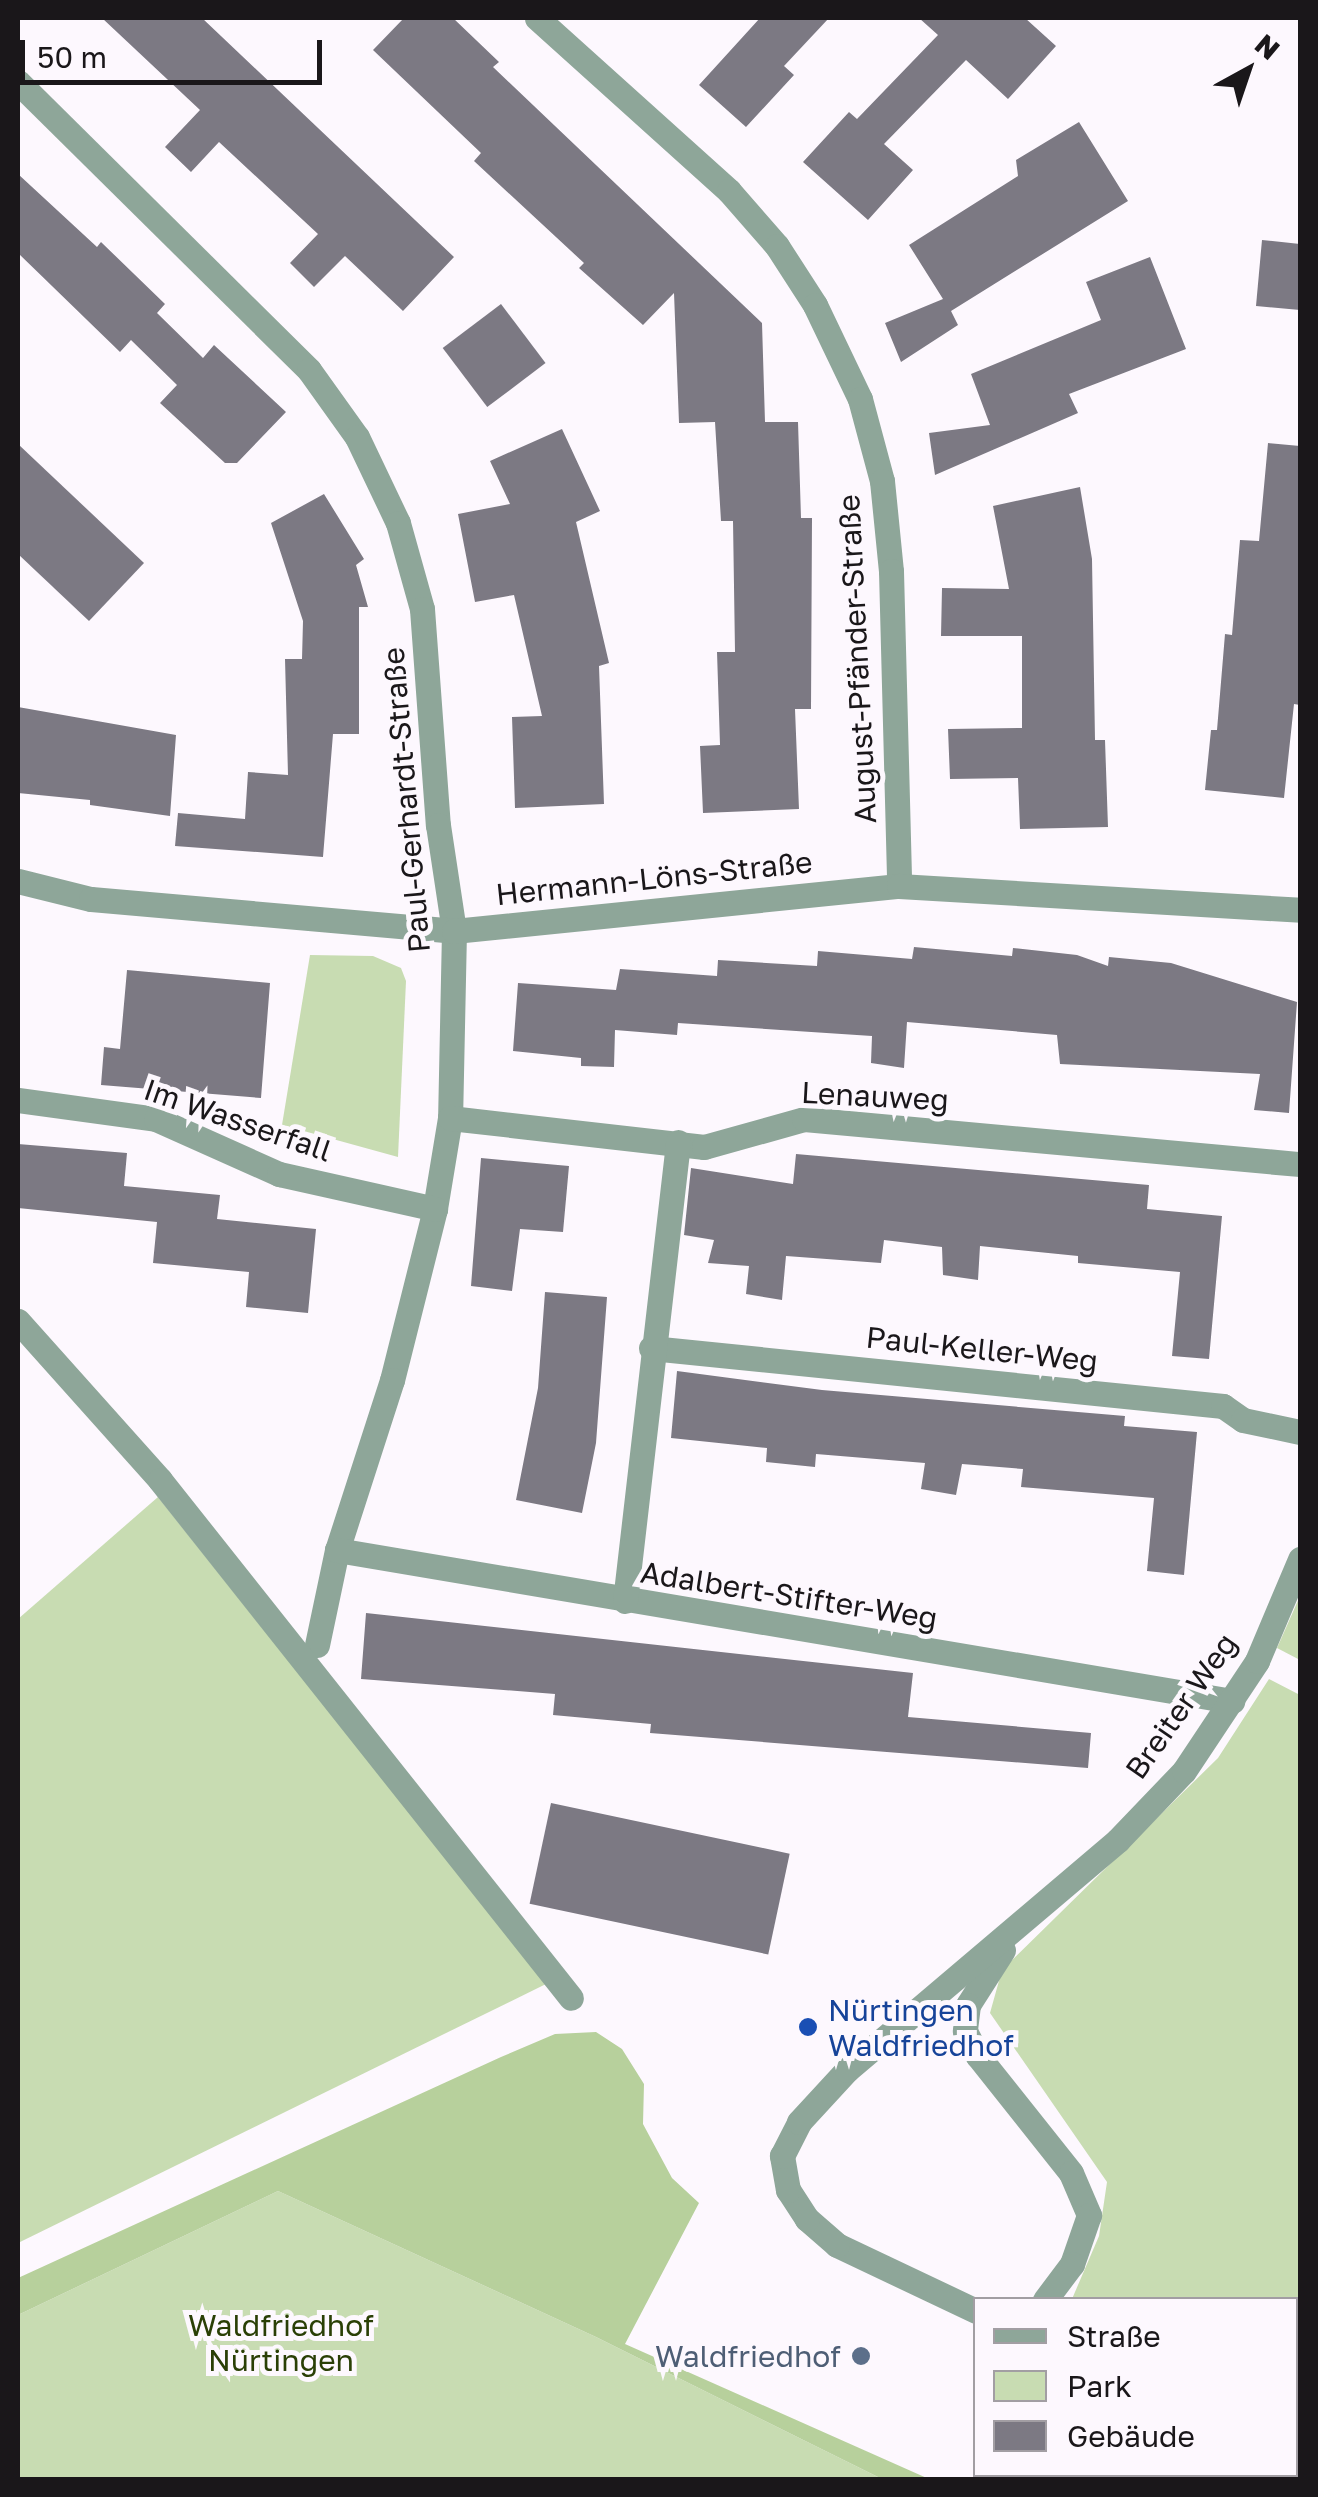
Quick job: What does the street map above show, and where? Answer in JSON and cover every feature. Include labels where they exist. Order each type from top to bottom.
[{"type":"street","name":"August-Pfänder-Straße","points":[[536,18],[729,191],[777,246],[815,305],[860,398],[882,481],[892,570],[898,886]]},
{"type":"street","name":"Paul-Gerhardt-Straße","points":[[18,82],[309,370],[357,437],[398,523],[422,609],[438,825],[454,931],[450,1118],[435,1209],[392,1380],[337,1550],[317,1646]]},
{"type":"street","name":"Hermann-Löns-Straße","points":[[18,881],[91,899],[454,931],[898,886],[1300,910]]},
{"type":"street","name":"Im Wasserfall","points":[[18,1100],[156,1120],[279,1174],[435,1209]]},
{"type":"street","name":"Lenauweg","points":[[450,1118],[704,1147],[804,1119],[1300,1164]]},
{"type":"street","points":[[626,1602],[651,1348],[678,1142]]},
{"type":"street","points":[[18,1321],[160,1480],[571,1998]]},
{"type":"street","name":"Paul-Keller-Weg","points":[[651,1348],[1224,1406],[1243,1420],[1300,1432]]},
{"type":"street","name":"Adalbert-Stifter-Weg","points":[[337,1550],[626,1602],[1232,1701]]},
{"type":"street","name":"Breiter Weg","points":[[973,2309],[837,2246],[807,2219],[788,2190],[782,2156],[799,2122],[847,2070],[1150,1808],[1184,1771],[1257,1661],[1300,1559]]},
{"type":"street","name":"Breiter Weg","points":[[1036,1906],[981,1979],[968,2005],[966,2031],[978,2056],[1071,2173],[1089,2214],[1072,2264],[1047,2297]]},
{"type":"green space","points":[[310,955],[373,956],[401,968],[406,981],[398,1157],[282,1125]]},
{"type":"green space","points":[[158,1497],[546,1984],[18,2243],[18,1619]]},
{"type":"green space","points":[[1300,1596],[1300,1660],[1277,1648]]},
{"type":"green space","points":[[1269,1679],[1300,1695],[1300,2479],[1144,2479],[1298,2477],[1298,2297],[1073,2297],[1099,2236],[1107,2182],[990,2013],[1002,1970],[1218,1758]]},
{"type":"green space","points":[[596,2032],[622,2049],[644,2084],[643,2124],[672,2178],[699,2203],[625,2344],[929,2479],[882,2479],[596,2337],[278,2191],[18,2315],[18,2278],[555,2034]]},
{"type":"green space","name":"Waldfriedhof Nürtingen","points":[[278,2191],[596,2337],[882,2479],[18,2480],[18,2315]]},
{"type":"building","points":[[102,18],[202,18],[454,257],[403,311],[345,256],[314,287],[290,263],[318,234],[219,142],[191,172],[165,147],[200,110]]},
{"type":"building","points":[[404,18],[453,18],[499,62],[493,67],[762,323],[765,422],[798,422],[801,518],[812,518],[811,709],[795,709],[799,809],[703,813],[700,746],[720,745],[717,652],[735,652],[733,521],[721,521],[715,422],[679,423],[674,293],[643,325],[579,268],[584,263],[474,161],[481,153],[373,50]]},
{"type":"building","points":[[760,18],[829,18],[784,66],[794,75],[746,127],[699,85]]},
{"type":"building","points":[[919,18],[1025,18],[1056,46],[1008,99],[966,60],[884,144],[913,170],[868,220],[803,162],[849,112],[857,119],[938,35]]},
{"type":"building","points":[[1079,122],[1128,201],[951,311],[958,325],[901,362],[885,323],[943,299],[909,245],[1018,176],[1016,160]]},
{"type":"building","points":[[18,174],[97,247],[101,242],[165,304],[157,313],[203,358],[214,345],[286,412],[237,463],[225,463],[160,403],[177,385],[131,340],[120,352],[18,253]]},
{"type":"building","points":[[1262,240],[1300,244],[1300,310],[1256,306]]},
{"type":"building","points":[[1150,257],[1186,349],[1069,394],[1078,413],[935,475],[929,433],[990,425],[971,374],[1101,320],[1086,282]]},
{"type":"building","points":[[501,304],[546,363],[487,407],[443,348]]},
{"type":"building","points":[[562,429],[600,511],[576,522],[609,663],[599,666],[604,804],[515,808],[512,717],[542,716],[514,595],[475,602],[458,514],[510,504],[490,461]]},
{"type":"building","points":[[1268,443],[1300,446],[1300,705],[1294,704],[1284,798],[1205,790],[1211,730],[1217,730],[1225,634],[1232,635],[1240,540],[1259,541]]},
{"type":"building","points":[[18,444],[144,563],[89,621],[18,554]]},
{"type":"building","points":[[1080,487],[1092,559],[1095,740],[1105,740],[1108,827],[1020,829],[1018,778],[950,779],[948,729],[1022,728],[1022,636],[941,636],[942,588],[1009,589],[993,506]]},
{"type":"building","points":[[324,494],[364,559],[356,565],[368,607],[359,607],[359,734],[333,734],[323,857],[175,846],[178,813],[245,819],[248,772],[288,775],[285,659],[302,659],[303,621],[271,523]]},
{"type":"building","points":[[18,707],[176,735],[170,816],[90,805],[90,800],[18,793]]},
{"type":"building","points":[[914,947],[1012,956],[1013,948],[1077,955],[1108,966],[1109,957],[1171,963],[1297,1002],[1289,1113],[1254,1110],[1260,1074],[1060,1064],[1057,1035],[907,1022],[904,1068],[871,1063],[872,1036],[678,1023],[677,1035],[615,1030],[614,1067],[581,1066],[581,1058],[513,1051],[518,983],[616,990],[620,969],[717,976],[718,960],[817,966],[818,951],[912,959]]},
{"type":"building","points":[[127,970],[270,983],[261,1098],[101,1085],[104,1047],[120,1049]]},
{"type":"building","points":[[18,1144],[127,1153],[124,1186],[220,1195],[217,1219],[316,1229],[308,1313],[246,1307],[249,1272],[153,1263],[157,1222],[18,1208]]},
{"type":"building","points":[[796,1154],[1149,1185],[1147,1209],[1222,1216],[1209,1359],[1172,1356],[1180,1272],[1078,1263],[1078,1256],[980,1246],[978,1280],[943,1275],[942,1247],[884,1240],[881,1263],[786,1256],[782,1300],[746,1294],[749,1266],[708,1263],[714,1240],[684,1235],[691,1168],[793,1184]]},
{"type":"building","points":[[481,1158],[569,1166],[563,1232],[520,1229],[512,1291],[471,1286]]},
{"type":"building","points":[[545,1292],[607,1297],[596,1443],[582,1513],[516,1500],[538,1388]]},
{"type":"building","points":[[677,1371],[822,1390],[1125,1416],[1124,1426],[1197,1432],[1184,1575],[1147,1571],[1154,1498],[1021,1487],[1023,1469],[962,1464],[956,1495],[921,1489],[925,1463],[816,1454],[815,1467],[766,1462],[767,1448],[671,1438]]},
{"type":"building","points":[[366,1613],[913,1673],[908,1717],[1091,1733],[1088,1768],[650,1733],[651,1724],[553,1715],[555,1694],[361,1679]]},
{"type":"building","points":[[551,1803],[790,1854],[768,1954],[530,1904]]},
{"type":"place","name":"Nürtingen Waldfriedhof","points":[[808,2027]]},
{"type":"place","name":"Waldfriedhof","points":[[861,2356]]}]
